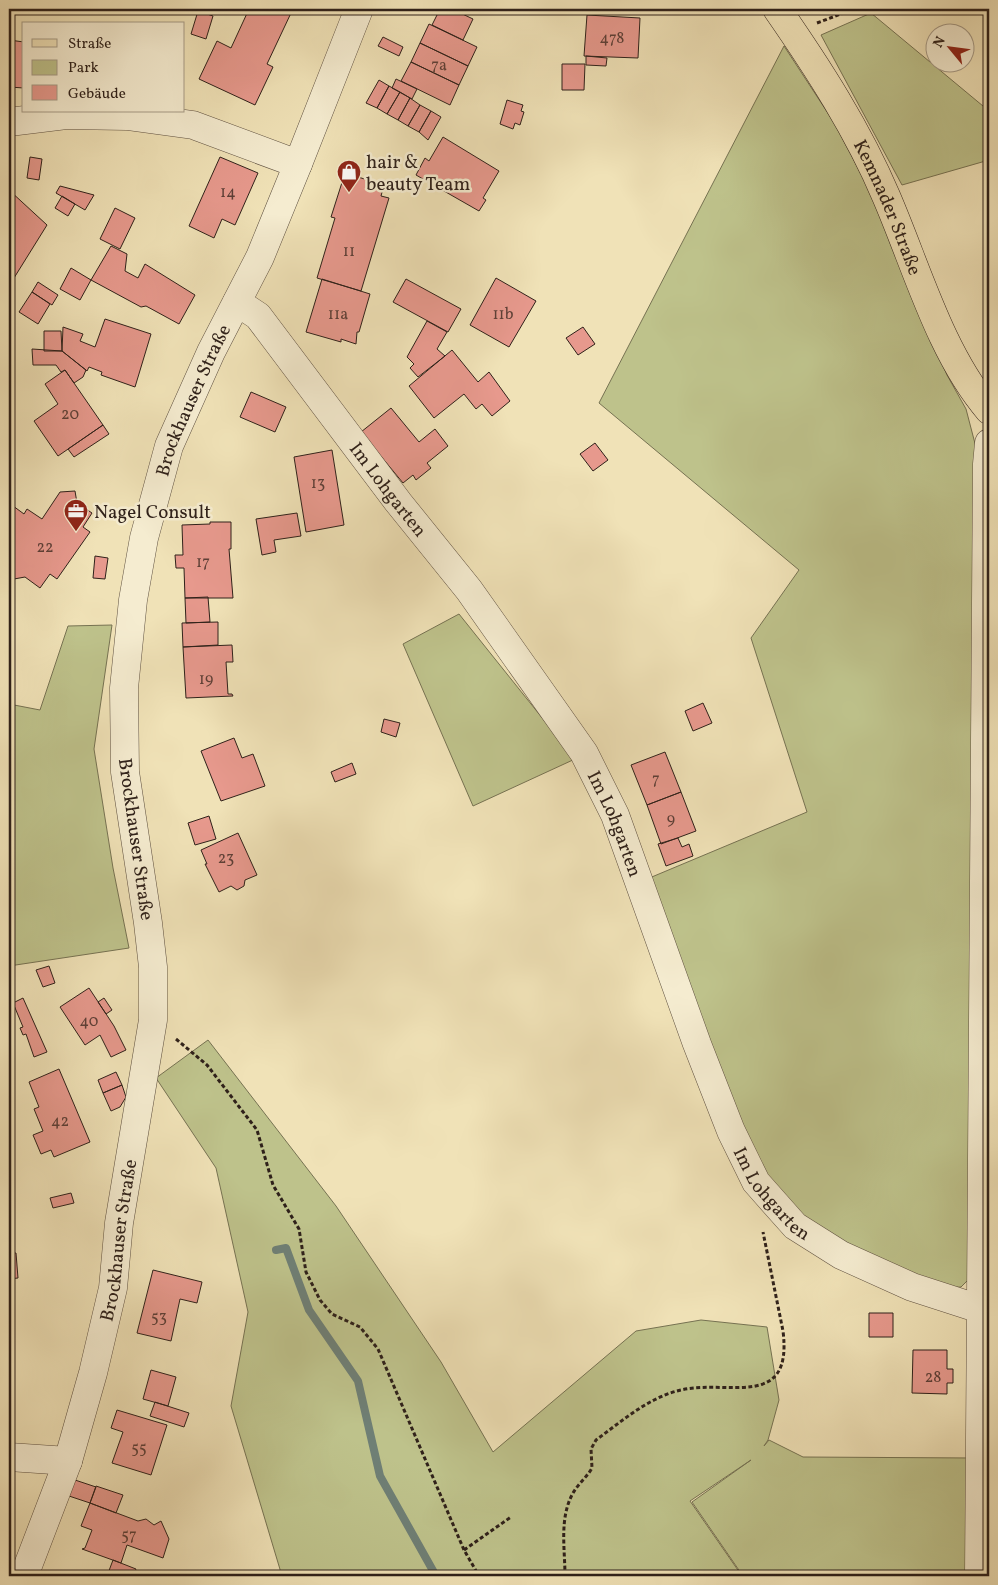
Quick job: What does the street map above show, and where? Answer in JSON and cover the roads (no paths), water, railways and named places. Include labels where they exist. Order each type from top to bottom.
[{"type":"main road","name":"Kemnader Straße","points":[[778,9],[847,119],[885,194],[959,366],[972,390],[989,410]]},
{"type":"street","name":"Brockhauser Straße","points":[[24,1576],[68,1461],[94,1373],[112,1288],[118,1223],[153,1020],[151,949],[125,772],[124,688],[134,600],[144,538],[169,446],[211,352],[260,257],[298,164],[322,129],[359,9]]},
{"type":"street","points":[[9,122],[66,115],[127,116],[192,125],[298,164]]},
{"type":"street","name":"Im Lohgarten","points":[[237,302],[258,316],[398,502],[469,590],[584,754],[615,816],[697,1044],[731,1131],[756,1182],[795,1226],[841,1256],[912,1287],[980,1308]]},
{"type":"street","points":[[979,1576],[980,1308],[986,857],[987,464],[989,443]]},
{"type":"street","points":[[9,1457],[68,1461]]},
{"type":"waterway","points":[[276,1250],[286,1248],[309,1310],[358,1381],[380,1476],[436,1576]]},
{"type":"place","name":"hair & beauty Team","points":[[349,193]]},
{"type":"place","name":"Nagel Consult","points":[[76,532]]}]
